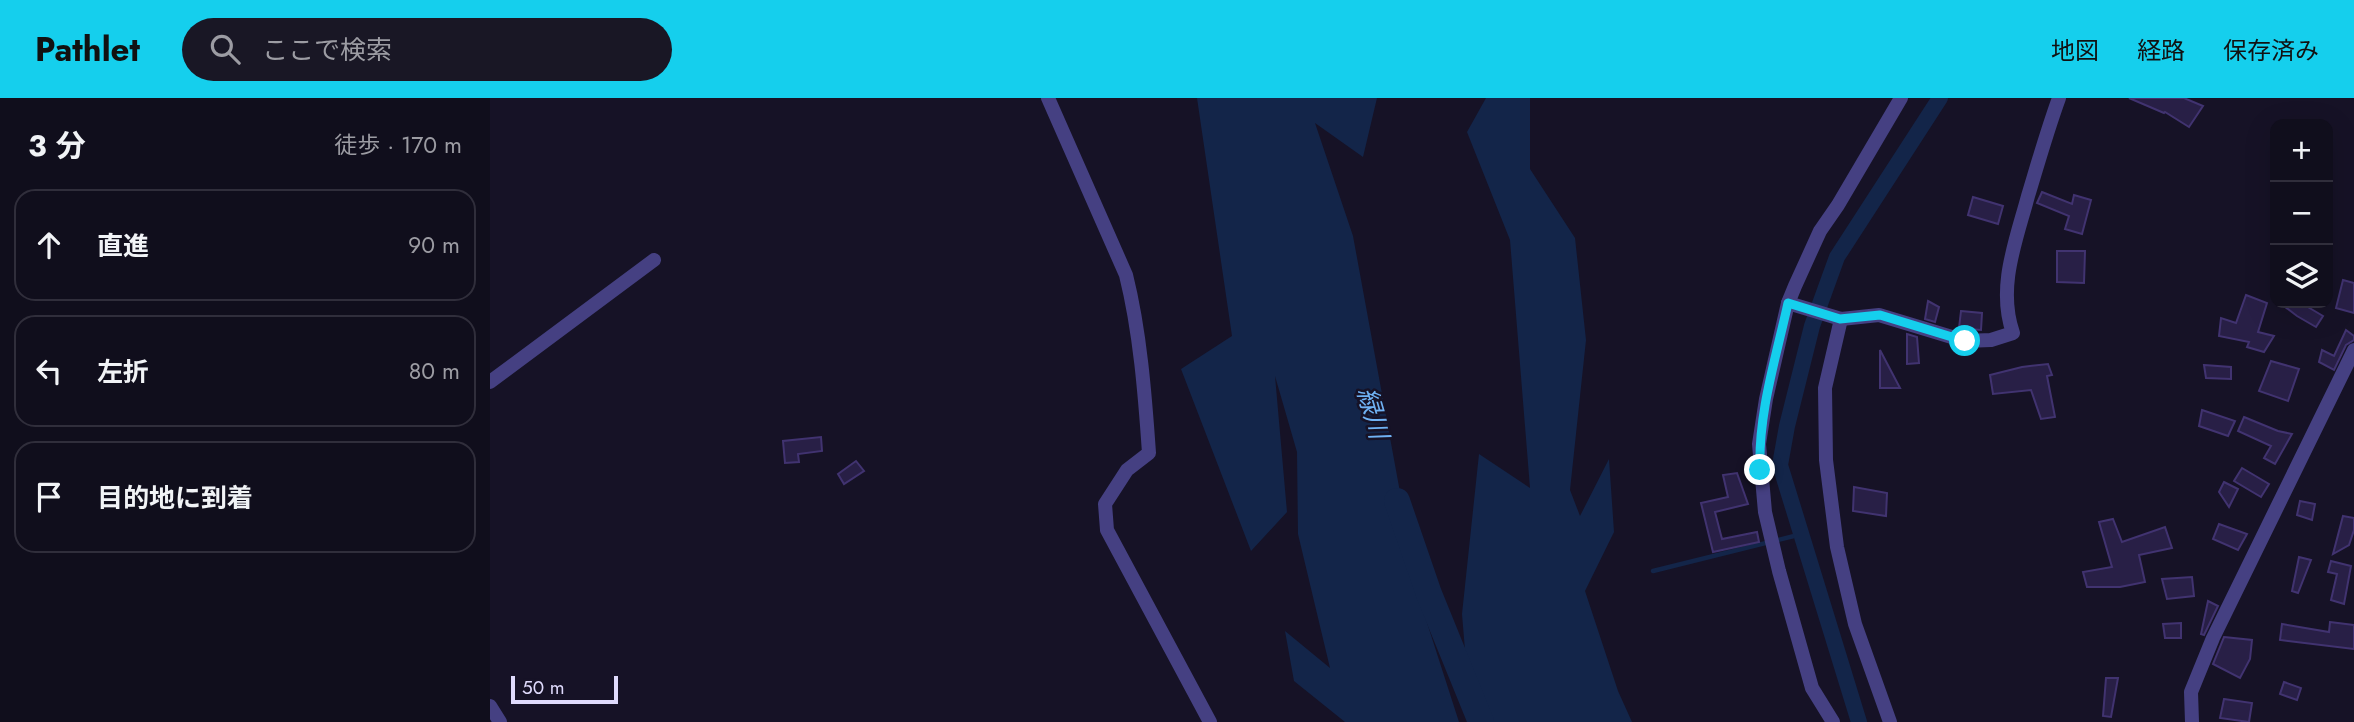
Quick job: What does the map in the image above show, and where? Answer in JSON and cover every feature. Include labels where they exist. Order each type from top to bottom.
[{"type":"street","points":[[1048,98],[1126,275],[1134,306],[1149,453],[1127,470],[1105,504],[1107,530],[1210,722]]},
{"type":"street","points":[[1833,722],[1812,688],[1765,512],[1759,444],[1766,399],[1788,303],[1820,231],[1902,98]]},
{"type":"street","points":[[1788,303],[1840,319],[1880,315],[1965,341],[1991,340],[2013,333],[2006,314],[2008,265],[2059,98]]},
{"type":"street","points":[[490,382],[654,260]]},
{"type":"street","points":[[1840,319],[1825,388],[1826,460],[1837,547],[1854,624],[1890,722]]},
{"type":"street","points":[[2192,722],[2191,692],[2213,638],[2354,350]]},
{"type":"street","points":[[490,706],[500,722]]},
{"type":"water","points":[[1197,98],[1377,98],[1363,157],[1315,123],[1353,236],[1420,601],[1459,722],[1345,722],[1294,681],[1285,631],[1330,668],[1298,534],[1297,452],[1275,376],[1287,512],[1251,551],[1181,369],[1232,336]]},
{"type":"water","points":[[1486,98],[1530,98],[1530,169],[1575,238],[1586,340],[1570,490],[1580,516],[1609,459],[1614,532],[1585,591],[1618,691],[1632,722],[1471,722],[1462,614],[1479,454],[1530,488],[1510,240],[1467,132]]},
{"type":"building","points":[[2129,98],[2184,98],[2203,106],[2189,127],[2165,112]]},
{"type":"building","points":[[2042,192],[2072,204],[2074,195],[2091,200],[2082,234],[2065,229],[2069,216],[2037,203]]},
{"type":"building","points":[[1973,197],[2003,206],[1998,224],[1968,215]]},
{"type":"building","points":[[2057,251],[2085,251],[2084,283],[2057,282]]},
{"type":"building","points":[[2343,280],[2354,283],[2354,313],[2336,308]]},
{"type":"building","points":[[2246,295],[2267,303],[2258,332],[2274,336],[2264,352],[2247,347],[2249,342],[2219,336],[2221,318],[2236,323]]},
{"type":"building","points":[[1928,301],[1939,307],[1935,322],[1925,319]]},
{"type":"building","points":[[2287,308],[2309,308],[2323,316],[2316,327]]},
{"type":"building","points":[[1961,311],[1982,313],[1981,330],[1959,328]]},
{"type":"building","points":[[2346,330],[2354,336],[2354,340],[2346,345],[2334,370],[2319,362],[2322,350],[2334,356]]},
{"type":"building","points":[[1907,334],[1917,337],[1919,363],[1907,364]]},
{"type":"building","points":[[1880,350],[1900,388],[1880,388]]},
{"type":"building","points":[[2271,361],[2299,369],[2288,401],[2259,391]]},
{"type":"building","points":[[2048,364],[2052,375],[2047,376],[2055,417],[2041,419],[2031,390],[1993,394],[1990,375]]},
{"type":"building","points":[[2204,365],[2231,367],[2231,379],[2206,378]]},
{"type":"building","points":[[2202,410],[2235,421],[2228,436],[2199,426]]},
{"type":"building","points":[[2244,417],[2292,434],[2275,464],[2264,458],[2271,446],[2238,431]]},
{"type":"building","points":[[821,437],[822,451],[798,454],[799,462],[785,463],[783,441]]},
{"type":"building","points":[[856,461],[864,471],[844,484],[838,474]]},
{"type":"building","points":[[2242,468],[2269,484],[2261,497],[2234,481]]},
{"type":"building","points":[[1737,473],[1748,504],[1715,512],[1722,539],[1757,532],[1759,542],[1713,552],[1701,503],[1728,497],[1723,475]]},
{"type":"building","points":[[2224,482],[2238,489],[2229,507],[2219,492]]},
{"type":"building","points":[[1854,487],[1887,493],[1886,516],[1853,511]]},
{"type":"building","points":[[2300,501],[2315,504],[2312,520],[2297,515]]},
{"type":"building","points":[[2343,516],[2354,518],[2354,530],[2349,545],[2333,554]]},
{"type":"building","points":[[2113,519],[2122,542],[2165,527],[2172,548],[2139,555],[2145,582],[2120,587],[2087,587],[2083,572],[2112,567],[2099,522]]},
{"type":"building","points":[[2219,524],[2247,534],[2238,550],[2213,539]]},
{"type":"building","points":[[2299,557],[2311,560],[2298,593],[2292,591]]},
{"type":"building","points":[[2331,561],[2351,566],[2344,604],[2331,600],[2337,574],[2328,572]]},
{"type":"building","points":[[2192,577],[2194,596],[2167,599],[2162,579]]},
{"type":"building","points":[[2208,601],[2218,606],[2204,635],[2201,634]]},
{"type":"building","points":[[2330,622],[2354,625],[2354,649],[2280,640],[2282,624],[2329,632]]},
{"type":"building","points":[[2181,623],[2181,638],[2165,638],[2163,624]]},
{"type":"building","points":[[2224,637],[2252,640],[2250,659],[2240,678],[2213,664]]},
{"type":"building","points":[[2106,678],[2118,678],[2111,717],[2103,716]]},
{"type":"building","points":[[2284,682],[2301,688],[2297,700],[2280,694]]},
{"type":"building","points":[[2224,699],[2252,703],[2249,722],[2220,718]]},
{"type":"waterway","points":[[1859,722],[1780,465],[1812,326],[1837,257],[1940,98]]},
{"type":"waterway","name":"緑川","points":[[1397,501],[1429,594],[1481,722]]},
{"type":"waterway","points":[[1653,571],[1802,534]]},
{"type":"route","points":[[1760,470],[1759,444],[1766,399],[1788,303],[1840,319],[1880,315],[1965,341]]}]
